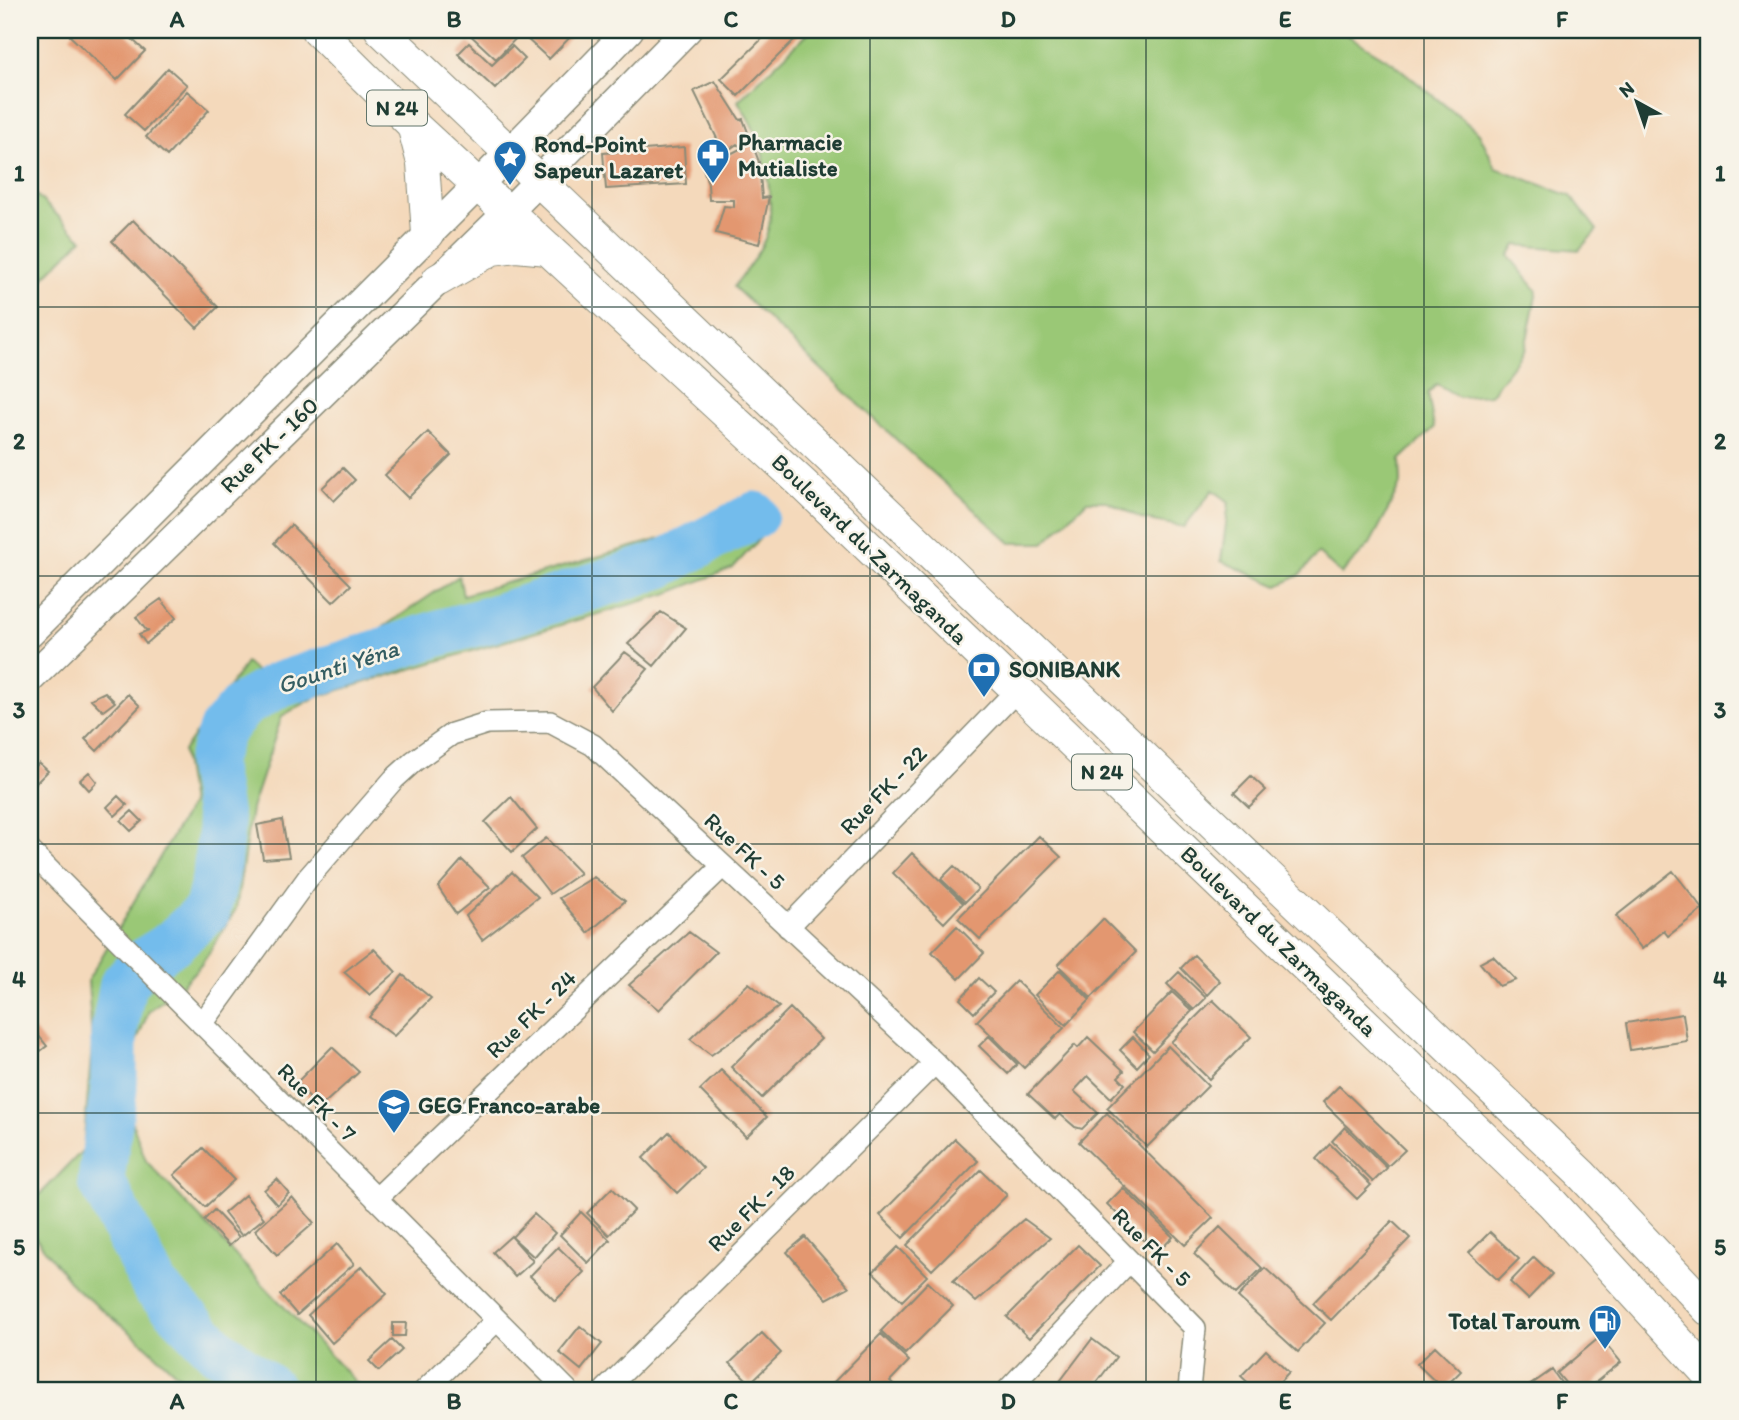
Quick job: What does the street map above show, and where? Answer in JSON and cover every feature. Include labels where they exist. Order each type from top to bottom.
[{"type":"main road","name":"Boulevard du Zarmaganda","points":[[317,30],[413,125],[803,484],[1552,1203],[1709,1375]]},
{"type":"main road","name":"Boulevard du Zarmaganda","points":[[381,30],[510,150],[1581,1174],[1709,1310]]},
{"type":"main road","name":"Rue FK - 160","points":[[30,633],[478,185],[629,30]]},
{"type":"main road","name":"Rue FK - 160","points":[[30,679],[508,212],[687,30]]},
{"type":"main road","points":[[413,125],[423,163],[428,234]]},
{"type":"main road","points":[[439,280],[492,249],[516,246],[548,249]]},
{"type":"main road","points":[[1175,842],[1205,814]]},
{"type":"street","name":"Rue FK - 22","points":[[788,927],[1017,690]]},
{"type":"street","name":"Rue FK - 5","points":[[202,1024],[308,878],[394,779],[414,761],[452,734],[487,723],[550,722],[593,745],[935,1063],[1195,1328],[1189,1390]]},
{"type":"street","name":"Rue FK - 7","points":[[30,852],[566,1390]]},
{"type":"street","name":"Rue FK - 24","points":[[376,1199],[723,866]]},
{"type":"street","name":"Rue FK - 18","points":[[605,1390],[935,1063]]},
{"type":"street","points":[[1008,1390],[1129,1261]]},
{"type":"street","points":[[425,1390],[497,1320]]},
{"type":"green space","points":[[811,30],[1339,30],[1393,63],[1479,133],[1496,168],[1571,196],[1597,230],[1579,250],[1516,245],[1509,256],[1537,291],[1525,349],[1490,395],[1459,397],[1437,384],[1428,393],[1434,428],[1400,460],[1401,482],[1386,514],[1370,544],[1341,574],[1318,553],[1300,575],[1278,586],[1221,561],[1229,502],[1213,490],[1184,527],[1143,519],[1107,501],[1087,501],[1044,543],[1011,543],[734,287],[763,243],[770,216],[768,180],[760,144],[738,101]]},
{"type":"green space","points":[[30,189],[82,239],[30,291]]},
{"type":"green space","points":[[755,515],[770,527],[733,568],[666,594],[316,697],[282,716],[251,809],[236,909],[202,964],[181,986],[149,1011],[134,1047],[124,1099],[146,1161],[363,1390],[194,1390],[140,1340],[75,1288],[30,1231],[30,1205],[83,1150],[92,1045],[88,980],[191,804],[183,751],[246,663],[283,695],[459,576],[463,595],[713,524]]},
{"type":"building","points":[[76,30],[122,30],[145,51],[117,80],[70,36]]},
{"type":"building","points":[[465,30],[524,30],[496,59]]},
{"type":"building","points":[[534,30],[576,31],[549,59],[526,38]]},
{"type":"building","points":[[771,30],[804,30],[738,96],[721,79]]},
{"type":"building","points":[[469,43],[492,65],[512,46],[525,59],[495,89],[458,54]]},
{"type":"building","points":[[168,68],[187,85],[144,131],[125,114]]},
{"type":"building","points":[[715,81],[740,120],[743,119],[759,162],[762,198],[769,197],[759,244],[716,233],[724,206],[734,207],[734,200],[709,200],[703,168],[742,148],[737,144],[724,153],[694,91]]},
{"type":"building","points":[[187,91],[209,110],[167,156],[146,137]]},
{"type":"building","points":[[684,147],[686,184],[606,189],[603,153]]},
{"type":"building","points":[[133,220],[218,307],[197,328],[112,241]]},
{"type":"building","points":[[428,432],[451,455],[408,498],[385,475]]},
{"type":"building","points":[[343,468],[355,480],[334,501],[322,488]]},
{"type":"building","points":[[291,525],[351,585],[333,602],[274,543]]},
{"type":"building","points":[[161,599],[176,618],[146,644],[139,634],[149,630],[146,630],[136,617]]},
{"type":"building","points":[[661,612],[686,628],[654,666],[628,644]]},
{"type":"building","points":[[625,652],[648,669],[612,711],[592,687]]},
{"type":"building","points":[[105,692],[115,702],[103,711],[91,699]]},
{"type":"building","points":[[128,694],[140,706],[97,751],[85,739]]},
{"type":"building","points":[[39,763],[48,771],[30,789],[30,772]]},
{"type":"building","points":[[89,772],[97,782],[89,790],[80,780]]},
{"type":"building","points":[[1251,776],[1266,790],[1249,807],[1234,793]]},
{"type":"building","points":[[118,796],[127,805],[115,816],[107,807]]},
{"type":"building","points":[[511,797],[537,829],[512,852],[485,822]]},
{"type":"building","points":[[132,811],[142,821],[131,831],[121,821]]},
{"type":"building","points":[[282,820],[289,857],[263,859],[257,825]]},
{"type":"building","points":[[1039,836],[1061,857],[980,939],[958,918]]},
{"type":"building","points":[[546,838],[580,873],[550,894],[522,858]]},
{"type":"building","points":[[912,853],[963,903],[944,923],[893,873]]},
{"type":"building","points":[[462,860],[490,887],[456,914],[438,887]]},
{"type":"building","points":[[954,866],[978,889],[965,902],[941,879]]},
{"type":"building","points":[[1673,871],[1703,909],[1668,936],[1664,931],[1642,949],[1616,916]]},
{"type":"building","points":[[512,872],[538,897],[482,940],[466,916]]},
{"type":"building","points":[[594,877],[625,901],[588,933],[559,898]]},
{"type":"building","points":[[1103,919],[1136,952],[1091,998],[1058,965]]},
{"type":"building","points":[[957,926],[984,953],[959,979],[932,952]]},
{"type":"building","points":[[689,932],[716,952],[659,1010],[629,985]]},
{"type":"building","points":[[374,949],[396,972],[370,995],[344,972]]},
{"type":"building","points":[[1194,955],[1220,981],[1207,995],[1181,968]]},
{"type":"building","points":[[1493,956],[1516,980],[1499,986],[1480,963]]},
{"type":"building","points":[[1060,970],[1090,1000],[1066,1025],[1035,995]]},
{"type":"building","points":[[1179,972],[1206,998],[1194,1010],[1167,984]]},
{"type":"building","points":[[403,975],[431,998],[394,1036],[369,1017]]},
{"type":"building","points":[[979,978],[994,992],[974,1013],[960,999]]},
{"type":"building","points":[[1016,981],[1064,1028],[1024,1068],[977,1021]]},
{"type":"building","points":[[749,983],[779,1007],[711,1055],[690,1039]]},
{"type":"building","points":[[1172,992],[1192,1011],[1153,1051],[1133,1032]]},
{"type":"building","points":[[1213,1000],[1251,1037],[1209,1079],[1171,1042]]},
{"type":"building","points":[[790,1008],[821,1039],[762,1098],[731,1067]]},
{"type":"building","points":[[1683,1014],[1687,1041],[1630,1050],[1626,1023]]},
{"type":"building","points":[[34,1030],[47,1046],[30,1059],[30,1034]]},
{"type":"building","points":[[989,1036],[1017,1064],[1008,1074],[979,1046]]},
{"type":"building","points":[[1088,1037],[1124,1071],[1118,1077],[1125,1084],[1111,1098],[1088,1076],[1074,1091],[1098,1113],[1082,1129],[1075,1127],[1060,1114],[1055,1119],[1028,1094],[1075,1045],[1078,1048]]},
{"type":"building","points":[[1133,1037],[1149,1054],[1137,1067],[1120,1050]]},
{"type":"building","points":[[1168,1046],[1208,1086],[1147,1147],[1107,1108]]},
{"type":"building","points":[[332,1047],[359,1072],[318,1109],[297,1082]]},
{"type":"building","points":[[721,1070],[767,1117],[746,1137],[700,1090]]},
{"type":"building","points":[[1339,1086],[1405,1150],[1388,1166],[1323,1102]]},
{"type":"building","points":[[1107,1113],[1213,1218],[1185,1245],[1079,1142]]},
{"type":"building","points":[[1345,1127],[1387,1168],[1373,1182],[1332,1141]]},
{"type":"building","points":[[669,1132],[703,1168],[677,1193],[643,1158]]},
{"type":"building","points":[[955,1139],[978,1161],[903,1238],[880,1215]]},
{"type":"building","points":[[1330,1144],[1371,1185],[1357,1199],[1316,1159]]},
{"type":"building","points":[[203,1148],[234,1180],[205,1207],[174,1175]]},
{"type":"building","points":[[981,1170],[1007,1195],[932,1270],[907,1245]]},
{"type":"building","points":[[277,1179],[289,1193],[277,1205],[264,1190]]},
{"type":"building","points":[[612,1188],[634,1210],[609,1235],[587,1213]]},
{"type":"building","points":[[1123,1188],[1173,1237],[1157,1253],[1107,1204]]},
{"type":"building","points":[[245,1195],[264,1218],[242,1236],[224,1213]]},
{"type":"building","points":[[292,1197],[314,1223],[277,1255],[255,1230]]},
{"type":"building","points":[[214,1210],[239,1237],[229,1246],[204,1220]]},
{"type":"building","points":[[581,1212],[610,1240],[588,1263],[560,1235]]},
{"type":"building","points":[[534,1214],[555,1233],[534,1257],[512,1237]]},
{"type":"building","points":[[1024,1219],[1050,1238],[976,1302],[953,1281]]},
{"type":"building","points":[[1392,1221],[1410,1238],[1331,1320],[1313,1303]]},
{"type":"building","points":[[1220,1227],[1262,1268],[1236,1294],[1194,1254]]},
{"type":"building","points":[[1490,1232],[1519,1259],[1498,1280],[1469,1253]]},
{"type":"building","points":[[511,1236],[533,1261],[515,1277],[493,1252]]},
{"type":"building","points":[[805,1237],[849,1287],[827,1299],[787,1252]]},
{"type":"building","points":[[337,1244],[354,1264],[297,1315],[280,1295]]},
{"type":"building","points":[[1078,1245],[1100,1266],[1029,1338],[1007,1317]]},
{"type":"building","points":[[558,1247],[584,1272],[555,1301],[530,1276]]},
{"type":"building","points":[[898,1247],[927,1276],[902,1301],[873,1272]]},
{"type":"building","points":[[1534,1257],[1552,1274],[1528,1299],[1510,1282]]},
{"type":"building","points":[[362,1266],[387,1294],[332,1343],[308,1315]]},
{"type":"building","points":[[1265,1268],[1325,1323],[1298,1352],[1238,1297]]},
{"type":"building","points":[[928,1282],[953,1306],[905,1354],[881,1331]]},
{"type":"building","points":[[393,1323],[406,1323],[405,1336],[393,1336]]},
{"type":"building","points":[[580,1326],[602,1344],[581,1370],[559,1352]]},
{"type":"building","points":[[762,1333],[781,1353],[750,1383],[730,1363]]},
{"type":"building","points":[[881,1334],[909,1361],[890,1381],[900,1390],[826,1390]]},
{"type":"building","points":[[1600,1337],[1621,1362],[1586,1390],[1571,1390],[1557,1373]]},
{"type":"building","points":[[1092,1339],[1116,1357],[1091,1390],[1055,1388]]},
{"type":"building","points":[[392,1340],[402,1350],[379,1371],[369,1361]]},
{"type":"building","points":[[1435,1346],[1461,1371],[1443,1389],[1417,1364]]},
{"type":"building","points":[[1266,1350],[1289,1372],[1272,1390],[1256,1390],[1241,1376]]},
{"type":"building","points":[[1552,1370],[1566,1390],[1532,1390],[1529,1386]]},
{"type":"waterway","name":"Gounti Yéna","points":[[272,1390],[217,1350],[155,1287],[101,1180],[114,1089],[114,1032],[123,984],[142,963],[172,943],[207,911],[216,875],[221,828],[210,762],[222,729],[243,705],[276,686],[660,565],[755,515]]},
{"type":"place","name":"Pharmacie Mutialiste","points":[[713,185]]},
{"type":"place","name":"Rond-Point Sapeur Lazaret","points":[[510,187]]},
{"type":"place","name":"SONIBANK","points":[[984,699]]},
{"type":"place","name":"GEG Franco-arabe","points":[[394,1135]]},
{"type":"place","name":"Total Taroum","points":[[1605,1351]]}]
